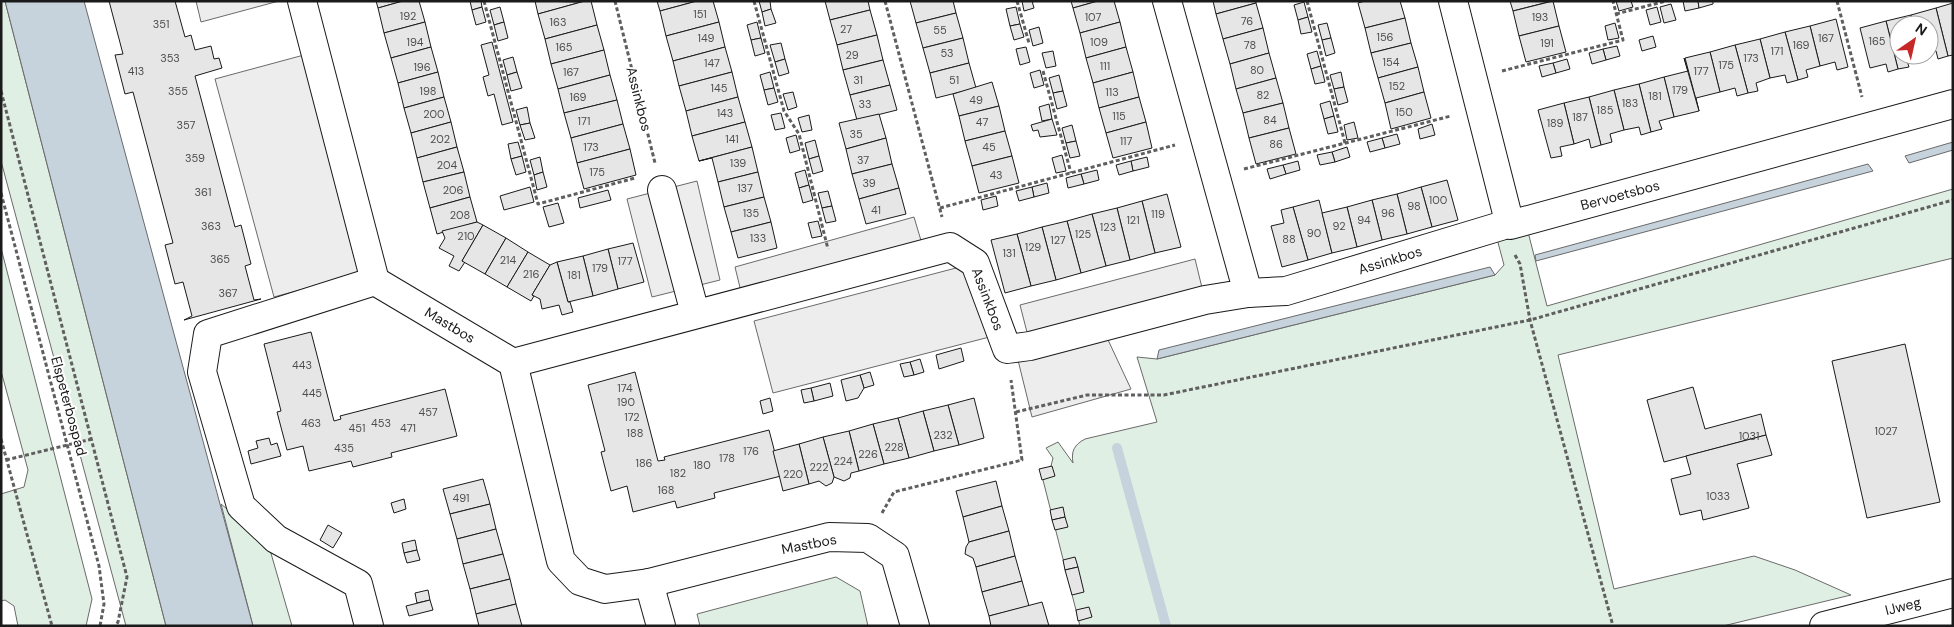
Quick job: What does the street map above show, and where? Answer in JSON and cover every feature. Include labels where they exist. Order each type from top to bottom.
[{"type":"street","points":[[302,1],[375,281],[208,334],[202,372],[241,506],[276,539],[358,584],[370,626]]},
{"type":"street","points":[[1167,1],[1248,292]]},
{"type":"street","name":"Bervoetsbos","points":[[1453,1],[1510,225],[1953,104]]},
{"type":"street","points":[[660,181],[695,313]]},
{"type":"street","name":"Assinkbos","points":[[950,247],[975,263],[1007,349],[1030,346],[1205,300],[1248,292],[1286,291],[1501,226]]},
{"type":"street","points":[[513,363],[695,313],[950,247]]},
{"type":"street","name":"Mastbos","points":[[375,281],[513,363],[562,561],[580,581],[605,589],[650,583],[829,537],[868,538]]},
{"type":"street","points":[[868,538],[895,556],[915,626]]},
{"type":"street","points":[[650,583],[661,626]]},
{"type":"street","name":"IJweg","points":[[1824,626],[1953,593]]},
{"type":"path","points":[[484,1],[538,204],[660,181]]},
{"type":"path","name":"Assinkbos","points":[[615,1],[660,181]]},
{"type":"path","points":[[754,1],[784,111],[799,134],[835,276]]},
{"type":"path","points":[[884,1],[950,247]]},
{"type":"path","points":[[1018,1],[1029,43]]},
{"type":"path","points":[[1308,1],[1345,143]]},
{"type":"path","points":[[1473,79],[1623,40],[1613,1]]},
{"type":"path","points":[[1616,14],[1666,1]]},
{"type":"path","points":[[1837,1],[1870,127]]},
{"type":"path","points":[[1043,71],[1071,173]]},
{"type":"path","points":[[1,91],[127,577],[118,622],[115,626]]},
{"type":"path","points":[[1216,177],[1480,108]]},
{"type":"path","points":[[940,208],[1205,137]]},
{"type":"path","name":"Elspeterbospad","points":[[1,193],[99,566],[104,604],[100,626]]},
{"type":"path","points":[[1016,412],[1087,395],[1164,395],[1530,320],[1953,200]]},
{"type":"path","points":[[1501,226],[1520,264],[1530,320],[1613,626]]},
{"type":"path","points":[[868,538],[894,492],[1022,460],[1007,349]]},
{"type":"path","points":[[6,460],[92,439]]},
{"type":"path","points":[[1,440],[52,626]]},
{"type":"green space","points":[[1,1],[5,1],[166,626],[126,626],[1,161]]},
{"type":"green space","points":[[1953,189],[1953,258],[1558,355],[1614,589],[1754,556],[1795,570],[1851,595],[1723,626],[1080,626],[1043,480],[1049,474],[1053,458],[1046,448],[1058,442],[1073,463],[1072,455],[1074,449],[1085,439],[1157,422],[1137,357],[1157,359],[1495,275],[1504,265],[1496,235],[1527,228],[1547,306]]},
{"type":"green space","points":[[1,248],[92,599],[86,626],[18,626],[14,606],[5,600],[1,601],[1,494],[24,487],[28,470],[1,371]]},
{"type":"green space","points":[[221,504],[268,543],[292,626],[253,626]]},
{"type":"green space","points":[[836,577],[860,591],[868,626],[700,626],[697,614]]},
{"type":"shaded area","points":[[5,1],[84,1],[253,626],[166,626]]},
{"type":"shaded area","points":[[196,1],[279,1],[201,22]]},
{"type":"shaded area","points":[[315,52],[373,270],[274,297],[215,79]]},
{"type":"shaded area","points":[[1953,142],[1953,150],[1909,163],[1905,156]]},
{"type":"shaded area","points":[[1868,164],[1873,171],[1536,261],[1535,255]]},
{"type":"shaded area","points":[[697,181],[720,280],[652,297],[627,199]]},
{"type":"shaded area","points":[[914,217],[925,254],[743,300],[735,267]]},
{"type":"shaded area","points":[[1195,259],[1205,300],[1102,327],[1131,389],[1032,417],[1015,348],[1030,344],[1020,305]]},
{"type":"shaded area","points":[[975,263],[1001,334],[773,393],[754,321]]},
{"type":"shaded area","points":[[1490,267],[1495,275],[1157,359],[1159,350]]},
{"type":"building","points":[[109,1],[175,1],[185,37],[191,35],[195,50],[211,46],[214,59],[219,58],[222,68],[195,76],[235,227],[241,225],[251,264],[245,266],[254,300],[261,299],[184,320],[192,316],[183,282],[175,284],[165,245],[173,243],[133,92],[125,94],[115,55],[123,54]]},
{"type":"building","points":[[376,1],[403,1],[378,8]]},
{"type":"building","points":[[403,1],[419,1],[425,22],[384,33],[378,8]]},
{"type":"building","points":[[470,1],[481,1],[482,7],[472,10]]},
{"type":"building","points":[[535,1],[578,2],[585,1],[538,14]]},
{"type":"building","points":[[591,1],[597,25],[545,39],[538,14]]},
{"type":"building","points":[[657,1],[697,1],[660,11]]},
{"type":"building","points":[[697,1],[713,1],[719,22],[666,36],[660,11]]},
{"type":"building","points":[[759,1],[770,1],[771,9],[762,12]]},
{"type":"building","points":[[825,1],[868,1],[870,10],[830,20]]},
{"type":"building","points":[[910,1],[953,1],[956,13],[916,23]]},
{"type":"building","points":[[1022,1],[1032,1],[1034,8],[1024,11]]},
{"type":"building","points":[[1071,1],[1098,1],[1073,8]]},
{"type":"building","points":[[1098,1],[1114,1],[1120,22],[1080,33],[1073,8]]},
{"type":"building","points":[[1213,1],[1256,1],[1256,3],[1216,14]]},
{"type":"building","points":[[1365,1],[1400,1],[1405,18],[1365,28],[1358,3]]},
{"type":"building","points":[[1510,1],[1552,1],[1513,11]]},
{"type":"building","points":[[1553,1],[1559,26],[1519,36],[1513,11]]},
{"type":"building","points":[[1616,1],[1631,1],[1633,7],[1619,11]]},
{"type":"building","points":[[1683,1],[1698,1],[1699,8],[1685,11]]},
{"type":"building","points":[[1698,1],[1713,1],[1713,4],[1699,8]]},
{"type":"building","points":[[1304,2],[1308,17],[1298,20],[1294,5]]},
{"type":"building","points":[[1256,3],[1263,28],[1223,39],[1216,14]]},
{"type":"building","points":[[1953,3],[1953,55],[1948,56],[1936,8]]},
{"type":"building","points":[[1671,4],[1676,20],[1664,23],[1660,7]]},
{"type":"building","points":[[482,7],[486,22],[476,25],[472,10]]},
{"type":"building","points":[[500,7],[504,22],[494,25],[490,10]]},
{"type":"building","points":[[1016,7],[1020,24],[1010,26],[1006,9]]},
{"type":"building","points":[[1657,7],[1661,22],[1650,25],[1646,10]]},
{"type":"building","points":[[1936,8],[1938,15],[1911,15]]},
{"type":"building","points":[[771,9],[776,23],[765,26],[762,12]]},
{"type":"building","points":[[870,10],[877,35],[837,45],[830,20]]},
{"type":"building","points":[[956,13],[963,38],[923,48],[916,23]]},
{"type":"building","points":[[1308,17],[1312,32],[1301,34],[1298,20]]},
{"type":"building","points":[[1405,18],[1411,43],[1371,53],[1365,28]]},
{"type":"building","points":[[1836,19],[1848,67],[1837,70],[1835,62],[1820,66],[1810,26]]},
{"type":"building","points":[[1889,20],[1889,33],[1886,21]]},
{"type":"building","points":[[1939,20],[1948,56],[1939,59]]},
{"type":"building","points":[[1886,21],[1889,33],[1889,65],[1897,65],[1898,69],[1888,72],[1886,64],[1870,68],[1860,28]]},
{"type":"building","points":[[425,22],[431,47],[391,58],[384,33]]},
{"type":"building","points":[[504,22],[508,38],[498,41],[494,25]]},
{"type":"building","points":[[719,22],[725,47],[673,61],[666,36]]},
{"type":"building","points":[[757,22],[761,38],[751,40],[747,25]]},
{"type":"building","points":[[1120,22],[1126,47],[1086,58],[1080,33]]},
{"type":"building","points":[[1327,23],[1331,38],[1322,40],[1318,25]]},
{"type":"building","points":[[1615,23],[1619,38],[1608,40],[1605,26]]},
{"type":"building","points":[[1020,24],[1024,37],[1014,40],[1010,26]]},
{"type":"building","points":[[597,25],[604,50],[551,64],[545,39]]},
{"type":"building","points":[[1559,26],[1566,52],[1526,62],[1519,36]]},
{"type":"building","points":[[1810,26],[1820,66],[1806,70],[1808,77],[1798,80],[1785,32]]},
{"type":"building","points":[[1039,27],[1043,43],[1033,46],[1029,30]]},
{"type":"building","points":[[1263,28],[1269,53],[1230,64],[1223,39]]},
{"type":"building","points":[[1785,32],[1798,80],[1787,83],[1785,75],[1770,78],[1760,39]]},
{"type":"building","points":[[877,35],[883,60],[843,70],[837,45]]},
{"type":"building","points":[[1653,36],[1656,47],[1642,51],[1639,40]]},
{"type":"building","points":[[761,38],[765,53],[755,56],[751,40]]},
{"type":"building","points":[[963,38],[969,63],[930,73],[923,48]]},
{"type":"building","points":[[1331,38],[1335,53],[1326,56],[1322,40]]},
{"type":"building","points":[[1760,39],[1770,78],[1756,83],[1758,91],[1748,93],[1735,45]]},
{"type":"building","points":[[492,42],[513,122],[502,125],[494,94],[488,96],[483,77],[489,75],[481,45]]},
{"type":"building","points":[[781,43],[785,59],[775,62],[770,45]]},
{"type":"building","points":[[1411,43],[1418,67],[1378,78],[1371,53]]},
{"type":"building","points":[[1735,45],[1748,93],[1737,96],[1735,88],[1720,92],[1710,52]]},
{"type":"building","points":[[1617,46],[1620,56],[1606,60],[1603,49]]},
{"type":"building","points":[[431,47],[438,72],[398,83],[391,58]]},
{"type":"building","points":[[725,47],[732,72],[679,86],[673,61]]},
{"type":"building","points":[[1026,47],[1030,62],[1020,65],[1016,49]]},
{"type":"building","points":[[1126,47],[1133,72],[1093,83],[1086,58]]},
{"type":"building","points":[[1603,49],[1606,60],[1592,64],[1589,53]]},
{"type":"building","points":[[604,50],[610,75],[558,89],[551,64]]},
{"type":"building","points":[[1053,51],[1056,66],[1046,68],[1042,53]]},
{"type":"building","points":[[1317,51],[1321,66],[1311,69],[1307,54]]},
{"type":"building","points":[[1710,52],[1720,92],[1696,98],[1699,111],[1685,58]]},
{"type":"building","points":[[1269,53],[1276,78],[1236,89],[1230,64]]},
{"type":"building","points":[[513,57],[517,72],[507,75],[503,60]]},
{"type":"building","points":[[785,59],[789,73],[779,76],[775,62]]},
{"type":"building","points":[[1567,59],[1570,69],[1556,73],[1553,63]]},
{"type":"building","points":[[883,60],[890,85],[850,95],[843,70]]},
{"type":"building","points":[[969,63],[976,88],[936,98],[930,73]]},
{"type":"building","points":[[1553,63],[1556,73],[1542,77],[1539,66]]},
{"type":"building","points":[[1897,65],[1908,65],[1909,67],[1898,69]]},
{"type":"building","points":[[1321,66],[1325,82],[1315,84],[1311,69]]},
{"type":"building","points":[[1418,67],[1424,92],[1385,103],[1378,78]]},
{"type":"building","points":[[1040,70],[1044,85],[1034,88],[1030,73]]},
{"type":"building","points":[[1688,71],[1699,111],[1674,117],[1664,77]]},
{"type":"building","points":[[438,72],[444,97],[404,108],[398,83]]},
{"type":"building","points":[[517,72],[522,88],[511,91],[507,75]]},
{"type":"building","points":[[732,72],[738,97],[686,111],[679,86]]},
{"type":"building","points":[[770,72],[774,88],[764,90],[760,75]]},
{"type":"building","points":[[1133,72],[1139,97],[1099,108],[1093,83]]},
{"type":"building","points":[[1341,72],[1344,87],[1334,89],[1330,75]]},
{"type":"building","points":[[610,75],[617,100],[564,113],[558,89]]},
{"type":"building","points":[[1059,75],[1063,91],[1053,93],[1049,78]]},
{"type":"building","points":[[1664,77],[1674,117],[1659,121],[1662,129],[1651,132],[1639,84]]},
{"type":"building","points":[[1276,78],[1283,103],[1243,113],[1236,89]]},
{"type":"building","points":[[992,82],[999,106],[959,116],[953,94]]},
{"type":"building","points":[[1639,84],[1651,132],[1641,135],[1639,127],[1624,130],[1614,90]]},
{"type":"building","points":[[890,85],[897,110],[857,120],[850,95]]},
{"type":"building","points":[[1344,87],[1348,102],[1338,105],[1334,89]]},
{"type":"building","points":[[774,88],[778,102],[768,105],[764,90]]},
{"type":"building","points":[[1614,90],[1624,130],[1610,134],[1612,142],[1601,145],[1589,97]]},
{"type":"building","points":[[1063,91],[1067,106],[1057,109],[1053,93]]},
{"type":"building","points":[[793,92],[797,107],[788,110],[783,94]]},
{"type":"building","points":[[1424,92],[1431,118],[1391,129],[1385,103]]},
{"type":"building","points":[[444,97],[451,122],[411,133],[404,108]]},
{"type":"building","points":[[738,97],[745,122],[692,136],[686,111]]},
{"type":"building","points":[[1139,97],[1146,122],[1106,133],[1099,108]]},
{"type":"building","points":[[1589,97],[1601,145],[1591,148],[1589,139],[1574,144],[1564,103]]},
{"type":"building","points":[[617,100],[623,124],[571,138],[564,113]]},
{"type":"building","points":[[1330,101],[1334,116],[1324,119],[1320,104]]},
{"type":"building","points":[[1283,103],[1289,128],[1249,138],[1243,113]]},
{"type":"building","points":[[1564,103],[1574,144],[1560,147],[1562,156],[1551,158],[1538,110]]},
{"type":"building","points":[[1049,104],[1052,119],[1042,121],[1039,107]]},
{"type":"building","points":[[999,106],[1005,131],[965,141],[959,116]]},
{"type":"building","points":[[527,107],[530,123],[520,125],[516,110]]},
{"type":"building","points":[[781,113],[785,128],[775,130],[771,115]]},
{"type":"building","points":[[879,114],[886,138],[846,149],[839,123]]},
{"type":"building","points":[[809,115],[812,130],[802,132],[798,118]]},
{"type":"building","points":[[1334,116],[1338,132],[1328,134],[1324,119]]},
{"type":"building","points":[[1052,119],[1057,135],[1040,137],[1038,130],[1033,131],[1031,125]]},
{"type":"building","points":[[451,122],[457,147],[417,158],[411,133]]},
{"type":"building","points":[[745,122],[752,147],[699,161],[692,136]]},
{"type":"building","points":[[1146,122],[1152,148],[1113,158],[1106,133]]},
{"type":"building","points":[[1354,122],[1358,138],[1347,140],[1344,125]]},
{"type":"building","points":[[530,123],[535,138],[525,140],[520,125]]},
{"type":"building","points":[[623,124],[630,149],[577,163],[571,138]]},
{"type":"building","points":[[1432,124],[1435,135],[1420,139],[1418,129]]},
{"type":"building","points":[[1072,125],[1076,141],[1066,143],[1062,128]]},
{"type":"building","points":[[1289,128],[1296,154],[1256,164],[1249,138]]},
{"type":"building","points":[[1005,131],[1012,156],[972,166],[965,141]]},
{"type":"building","points":[[1397,134],[1400,144],[1385,148],[1382,138]]},
{"type":"building","points":[[796,135],[800,150],[790,153],[786,138]]},
{"type":"building","points":[[886,138],[892,164],[852,174],[846,149]]},
{"type":"building","points":[[1382,138],[1385,148],[1370,152],[1367,142]]},
{"type":"building","points":[[815,140],[819,156],[809,159],[805,143]]},
{"type":"building","points":[[1076,141],[1080,156],[1070,158],[1066,143]]},
{"type":"building","points":[[518,142],[522,156],[511,159],[508,144]]},
{"type":"building","points":[[457,147],[464,172],[423,182],[417,158]]},
{"type":"building","points":[[752,147],[758,172],[718,182],[712,158],[699,161]]},
{"type":"building","points":[[1347,147],[1350,157],[1335,162],[1332,152]]},
{"type":"building","points":[[630,149],[636,175],[584,189],[577,163]]},
{"type":"building","points":[[1332,152],[1335,162],[1320,165],[1317,155]]},
{"type":"building","points":[[1062,155],[1066,171],[1056,173],[1052,158]]},
{"type":"building","points":[[522,156],[526,172],[516,175],[511,159]]},
{"type":"building","points":[[819,156],[823,171],[813,174],[809,159]]},
{"type":"building","points":[[1012,156],[1019,183],[979,193],[972,166]]},
{"type":"building","points":[[540,157],[543,172],[534,175],[530,160]]},
{"type":"building","points":[[1147,157],[1149,167],[1133,171],[1131,161]]},
{"type":"building","points":[[1131,161],[1133,171],[1119,175],[1116,165]]},
{"type":"building","points":[[1298,161],[1300,170],[1286,174],[1283,165]]},
{"type":"building","points":[[892,164],[899,188],[859,199],[852,174]]},
{"type":"building","points":[[1283,165],[1286,174],[1270,179],[1267,169]]},
{"type":"building","points":[[805,170],[809,185],[799,188],[795,173]]},
{"type":"building","points":[[1097,170],[1099,180],[1084,184],[1081,174]]},
{"type":"building","points":[[464,172],[470,197],[430,208],[423,182]]},
{"type":"building","points":[[543,172],[547,187],[537,190],[534,175]]},
{"type":"building","points":[[758,172],[764,197],[724,207],[718,182]]},
{"type":"building","points":[[1081,174],[1084,184],[1068,188],[1066,178]]},
{"type":"building","points":[[1447,180],[1458,220],[1432,227],[1421,187]]},
{"type":"building","points":[[1047,183],[1049,193],[1034,197],[1032,187]]},
{"type":"building","points":[[809,185],[813,200],[803,203],[799,188]]},
{"type":"building","points":[[530,187],[534,202],[504,210],[500,196]]},
{"type":"building","points":[[1032,187],[1034,197],[1019,201],[1016,191]]},
{"type":"building","points":[[1421,187],[1432,227],[1407,234],[1397,194]]},
{"type":"building","points":[[899,188],[906,214],[866,224],[859,199]]},
{"type":"building","points":[[608,190],[611,200],[580,208],[578,198]]},
{"type":"building","points":[[828,191],[832,206],[822,208],[818,193]]},
{"type":"building","points":[[1167,194],[1181,247],[1155,253],[1142,201]]},
{"type":"building","points":[[1397,194],[1407,234],[1382,240],[1372,200]]},
{"type":"building","points":[[996,196],[998,206],[983,210],[981,200]]},
{"type":"building","points":[[470,197],[477,222],[437,234],[430,208]]},
{"type":"building","points":[[764,197],[771,222],[731,232],[724,207]]},
{"type":"building","points":[[1319,200],[1332,253],[1308,260],[1293,207]]},
{"type":"building","points":[[1372,200],[1382,240],[1357,247],[1347,207]]},
{"type":"building","points":[[1142,201],[1155,253],[1130,260],[1117,208]]},
{"type":"building","points":[[558,203],[564,223],[549,227],[543,207]]},
{"type":"building","points":[[832,206],[836,221],[826,223],[822,208]]},
{"type":"building","points":[[1293,207],[1308,260],[1282,267],[1271,226],[1284,223],[1281,210]]},
{"type":"building","points":[[1347,207],[1357,247],[1332,253],[1322,213]]},
{"type":"building","points":[[1117,208],[1130,260],[1106,266],[1092,214]]},
{"type":"building","points":[[1092,214],[1106,266],[1081,273],[1067,221]]},
{"type":"building","points":[[818,221],[822,236],[812,238],[808,223]]},
{"type":"building","points":[[1067,221],[1081,273],[1056,280],[1042,227]]},
{"type":"building","points":[[477,222],[483,225],[462,261],[465,262],[459,271],[449,266],[454,256],[439,248],[445,238],[442,231]]},
{"type":"building","points":[[771,222],[777,248],[738,258],[731,232]]},
{"type":"building","points":[[483,225],[506,238],[485,274],[462,261]]},
{"type":"building","points":[[1042,227],[1056,280],[1031,286],[1017,234]]},
{"type":"building","points":[[1017,234],[1031,286],[1005,293],[991,240]]},
{"type":"building","points":[[506,238],[528,252],[507,287],[485,274]]},
{"type":"building","points":[[633,243],[644,282],[618,289],[608,249]]},
{"type":"building","points":[[608,249],[618,289],[593,296],[583,256]]},
{"type":"building","points":[[528,252],[550,265],[532,295],[534,296],[531,301],[507,287]]},
{"type":"building","points":[[583,256],[593,296],[568,302],[557,262]]},
{"type":"building","points":[[557,262],[568,302],[570,302],[573,312],[562,315],[559,305],[542,309],[540,299],[532,295],[550,265]]},
{"type":"building","points":[[311,332],[334,421],[341,419],[340,416],[445,389],[457,436],[391,453],[392,457],[353,467],[351,461],[309,471],[303,446],[287,450],[277,412],[281,411],[264,344]]},
{"type":"building","points":[[1905,344],[1940,502],[1867,518],[1832,361]]},
{"type":"building","points":[[961,348],[964,361],[939,369],[936,355]]},
{"type":"building","points":[[920,359],[924,372],[914,375],[910,362]]},
{"type":"building","points":[[910,362],[914,375],[904,377],[900,364]]},
{"type":"building","points":[[635,372],[658,461],[665,460],[664,457],[769,430],[781,476],[714,493],[715,498],[677,508],[675,501],[633,512],[627,486],[611,491],[601,452],[605,451],[588,385]]},
{"type":"building","points":[[870,372],[874,385],[864,388],[860,375]]},
{"type":"building","points":[[860,375],[864,388],[858,398],[846,401],[841,380]]},
{"type":"building","points":[[830,383],[833,396],[814,401],[811,388]]},
{"type":"building","points":[[1693,387],[1705,429],[1761,414],[1766,435],[1664,462],[1647,400]]},
{"type":"building","points":[[811,388],[814,401],[804,403],[801,390]]},
{"type":"building","points":[[770,398],[773,411],[763,414],[760,401]]},
{"type":"building","points":[[974,398],[984,438],[959,445],[948,405]]},
{"type":"building","points":[[948,405],[959,445],[934,451],[923,411]]},
{"type":"building","points":[[923,411],[934,451],[909,458],[898,418]]},
{"type":"building","points":[[898,418],[909,458],[884,464],[873,424]]},
{"type":"building","points":[[873,424],[884,464],[859,471],[849,431]]},
{"type":"building","points":[[849,431],[859,471],[851,473],[850,478],[844,481],[834,477],[823,437]]},
{"type":"building","points":[[1766,435],[1772,455],[1737,464],[1749,508],[1703,520],[1701,510],[1680,515],[1671,479],[1691,474],[1686,456]]},
{"type":"building","points":[[823,437],[834,477],[832,483],[826,486],[819,481],[809,484],[799,444]]},
{"type":"building","points":[[269,438],[271,445],[277,443],[281,456],[251,464],[248,451],[258,448],[256,441]]},
{"type":"building","points":[[799,444],[809,484],[783,491],[773,451]]},
{"type":"building","points":[[1052,466],[1055,476],[1042,480],[1039,469]]},
{"type":"building","points":[[483,479],[490,504],[450,514],[443,489]]},
{"type":"building","points":[[996,481],[1002,506],[963,517],[956,491]]},
{"type":"building","points":[[404,499],[406,509],[394,513],[391,503]]},
{"type":"building","points":[[490,504],[496,529],[457,539],[450,514]]},
{"type":"building","points":[[1002,506],[1009,531],[969,542],[963,517]]},
{"type":"building","points":[[1063,507],[1065,517],[1052,520],[1050,510]]},
{"type":"building","points":[[1065,517],[1068,527],[1055,530],[1052,520]]},
{"type":"building","points":[[328,525],[342,533],[333,548],[320,540]]},
{"type":"building","points":[[496,529],[503,554],[463,564],[457,539]]},
{"type":"building","points":[[1009,531],[1015,556],[976,567],[973,558],[965,554],[969,542]]},
{"type":"building","points":[[415,540],[417,550],[404,553],[402,543]]},
{"type":"building","points":[[417,550],[420,560],[407,563],[404,553]]},
{"type":"building","points":[[503,554],[510,579],[470,589],[463,564]]},
{"type":"building","points":[[1015,556],[1022,581],[982,592],[976,567]]},
{"type":"building","points":[[1075,557],[1078,567],[1065,570],[1063,560]]},
{"type":"building","points":[[1078,567],[1084,592],[1072,595],[1065,570]]},
{"type":"building","points":[[510,579],[516,604],[476,614],[470,589]]},
{"type":"building","points":[[1022,581],[1029,606],[989,616],[982,592]]},
{"type":"building","points":[[428,590],[430,600],[417,603],[415,593]]},
{"type":"building","points":[[430,600],[433,610],[409,616],[406,606]]},
{"type":"building","points":[[1042,602],[1049,626],[991,626],[989,616]]},
{"type":"building","points":[[516,604],[522,626],[479,626],[476,614]]},
{"type":"building","points":[[1089,607],[1092,617],[1078,621],[1076,610]]},
{"type":"waterway","points":[[1117,448],[1166,626]]}]
